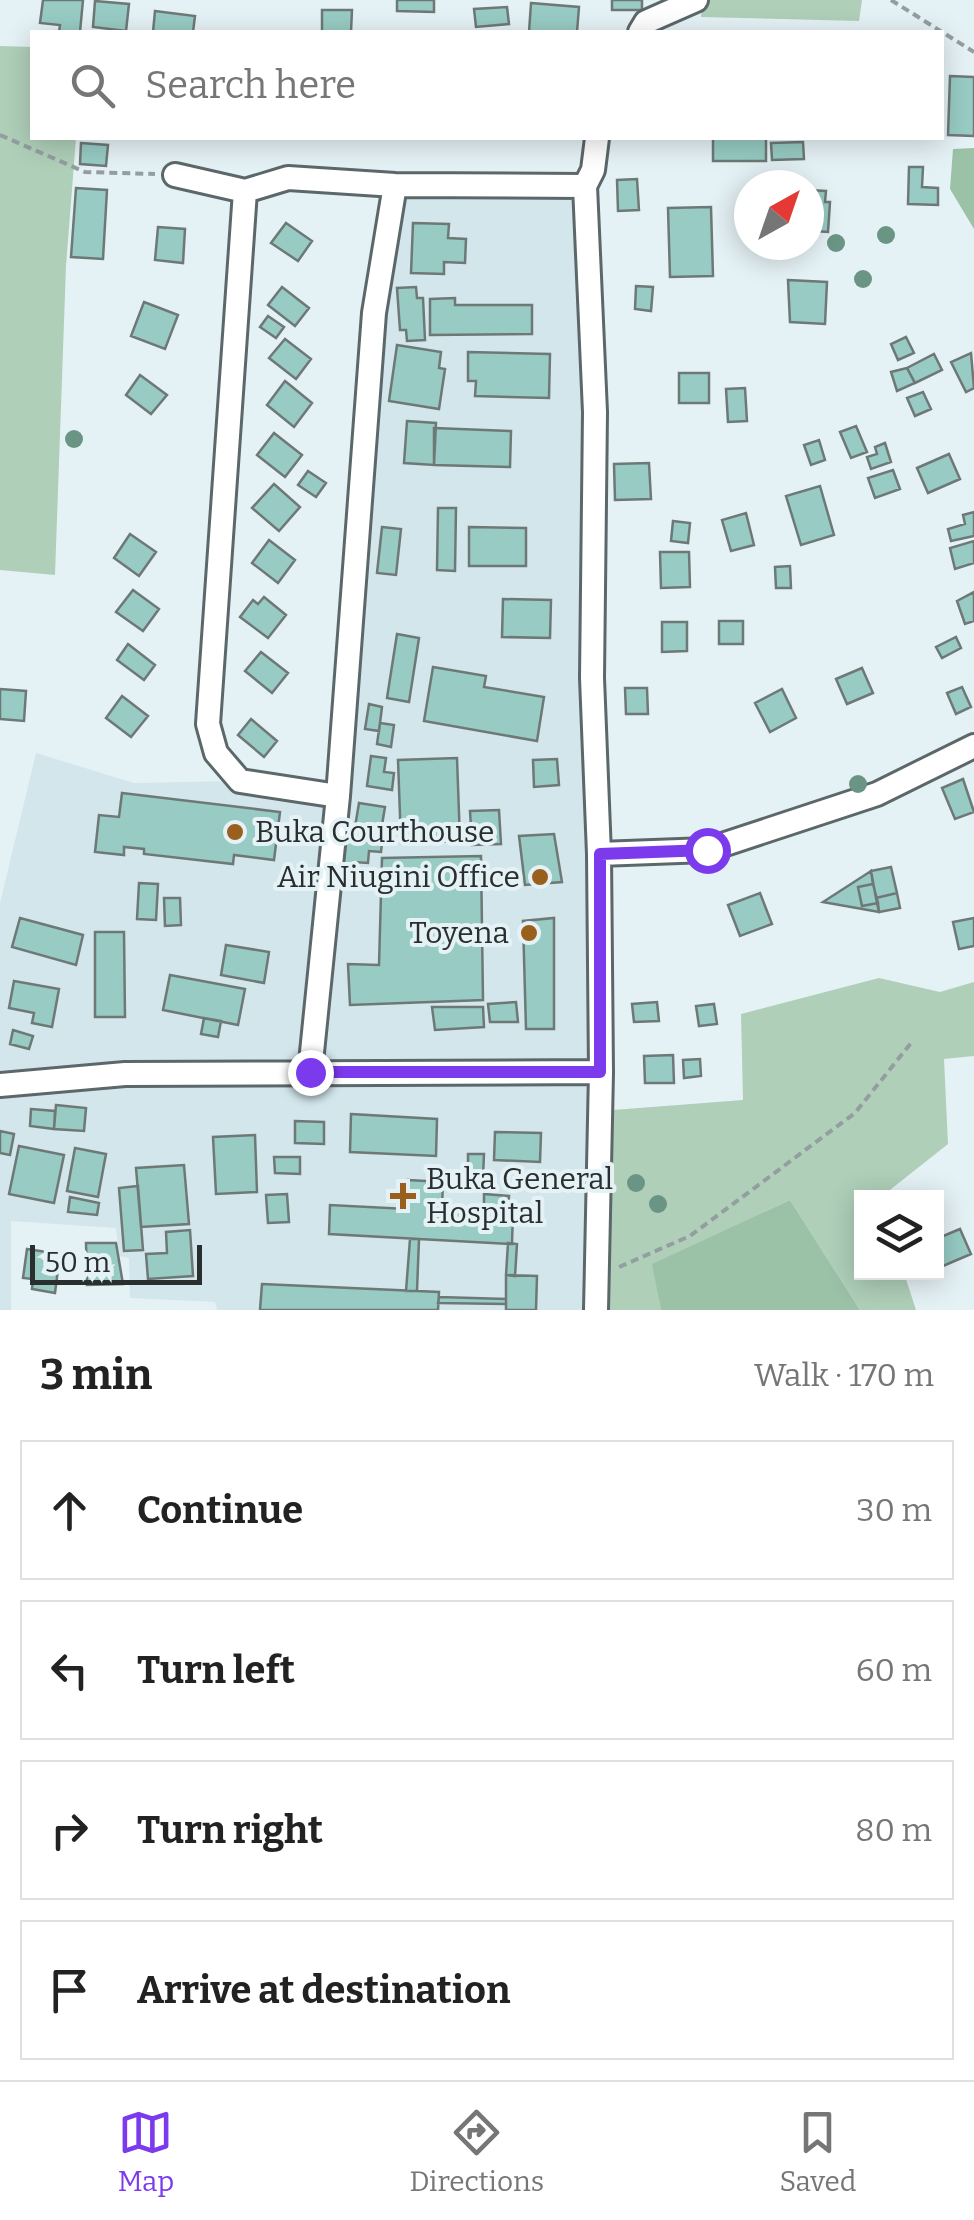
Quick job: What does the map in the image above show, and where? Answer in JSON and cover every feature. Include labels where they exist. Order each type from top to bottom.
[{"type":"street","points":[[641,30],[646,22],[696,0]]},
{"type":"street","points":[[596,1310],[600,854],[592,678],[595,412],[584,186],[593,170],[597,140]]},
{"type":"street","points":[[175,175],[245,191],[288,178],[395,184],[584,186]]},
{"type":"street","points":[[310,1072],[338,796],[374,313],[395,184]]},
{"type":"street","points":[[245,191],[208,724],[216,752],[240,781],[338,796]]},
{"type":"street","points":[[600,854],[707,850],[877,794],[974,746]]},
{"type":"street","points":[[0,1085],[125,1074],[600,1072]]},
{"type":"path","points":[[892,0],[939,30]]},
{"type":"path","points":[[944,33],[974,52]]},
{"type":"path","points":[[1,139],[84,172],[175,175]]},
{"type":"path","points":[[596,1277],[690,1236],[705,1225],[856,1112],[911,1042]]},
{"type":"shaded area","points":[[395,185],[585,186],[596,1310],[217,1310],[215,1302],[130,1298],[129,1258],[119,1256],[116,1228],[11,1221],[11,1310],[0,1310],[0,903],[36,753],[134,783],[240,781],[338,795]]},
{"type":"green space","points":[[702,0],[862,0],[859,21],[701,17]]},
{"type":"green space","points":[[0,46],[30,47],[30,140],[76,140],[66,266],[55,575],[0,570]]},
{"type":"green space","points":[[974,148],[974,229],[950,189],[953,149]]},
{"type":"green space","points":[[879,978],[940,992],[974,982],[974,1056],[944,1059],[948,1144],[890,1190],[854,1190],[854,1280],[906,1280],[916,1310],[860,1310],[790,1200],[653,1264],[661,1310],[596,1310],[600,1111],[743,1100],[741,1014]]},
{"type":"green space","points":[[790,1200],[860,1310],[661,1310],[652,1264]]},
{"type":"building","points":[[43,0],[83,0],[80,30],[59,30],[60,25],[40,23]]},
{"type":"building","points":[[397,0],[434,0],[434,12],[397,11]]},
{"type":"building","points":[[612,0],[642,0],[642,10],[612,10]]},
{"type":"building","points":[[95,1],[129,4],[126,30],[93,27]]},
{"type":"building","points":[[531,3],[579,7],[577,30],[529,30]]},
{"type":"building","points":[[507,7],[509,24],[476,27],[474,9]]},
{"type":"building","points":[[322,10],[352,10],[351,30],[322,30]]},
{"type":"building","points":[[155,11],[195,16],[193,30],[153,30]]},
{"type":"building","points":[[950,76],[974,77],[974,136],[948,135]]},
{"type":"building","points":[[713,140],[766,140],[766,161],[713,161]]},
{"type":"building","points":[[803,142],[804,159],[772,160],[771,143]]},
{"type":"building","points":[[81,143],[108,145],[106,166],[80,164]]},
{"type":"building","points":[[909,167],[923,167],[922,187],[938,188],[938,205],[908,204]]},
{"type":"building","points":[[637,179],[639,210],[618,211],[617,180]]},
{"type":"building","points":[[76,188],[107,190],[103,259],[71,257]]},
{"type":"building","points":[[824,191],[825,202],[830,202],[828,232],[824,232]]},
{"type":"building","points":[[711,207],[713,276],[670,277],[668,208]]},
{"type":"building","points":[[286,223],[312,241],[298,261],[271,243]]},
{"type":"building","points":[[413,223],[449,224],[448,238],[466,239],[465,263],[444,262],[444,274],[411,273]]},
{"type":"building","points":[[158,227],[185,229],[183,263],[155,260]]},
{"type":"building","points":[[788,280],[827,282],[825,324],[790,322]]},
{"type":"building","points":[[636,286],[653,287],[651,311],[635,309]]},
{"type":"building","points":[[282,287],[309,308],[295,326],[268,305]]},
{"type":"building","points":[[416,287],[417,298],[423,298],[425,340],[407,341],[406,330],[400,330],[397,288]]},
{"type":"building","points":[[455,298],[455,305],[532,305],[532,334],[430,335],[430,299]]},
{"type":"building","points":[[144,302],[178,315],[165,349],[131,336]]},
{"type":"building","points":[[268,316],[284,327],[276,338],[260,327]]},
{"type":"building","points":[[906,337],[914,353],[898,360],[891,344]]},
{"type":"building","points":[[285,339],[311,359],[296,379],[269,358]]},
{"type":"building","points":[[397,345],[441,352],[439,368],[445,369],[439,409],[389,401]]},
{"type":"building","points":[[468,352],[550,354],[549,398],[475,396],[476,381],[468,381]]},
{"type":"building","points":[[971,353],[974,388],[966,392],[951,362]]},
{"type":"building","points":[[934,354],[942,370],[915,383],[907,368]]},
{"type":"building","points":[[907,368],[915,383],[897,391],[891,372]]},
{"type":"building","points":[[679,373],[709,373],[709,403],[679,403]]},
{"type":"building","points":[[140,375],[167,395],[151,414],[126,395]]},
{"type":"building","points":[[285,381],[312,403],[294,427],[267,405]]},
{"type":"building","points":[[745,388],[747,421],[728,422],[726,389]]},
{"type":"building","points":[[923,392],[931,409],[915,416],[907,398]]},
{"type":"building","points":[[407,421],[436,423],[434,465],[404,463]]},
{"type":"building","points":[[856,426],[867,452],[851,458],[840,432]]},
{"type":"building","points":[[434,428],[511,431],[510,467],[434,465]]},
{"type":"building","points":[[274,433],[302,455],[285,477],[257,455]]},
{"type":"building","points":[[819,440],[825,460],[811,465],[804,445]]},
{"type":"building","points":[[885,443],[891,462],[871,469],[867,457],[877,454],[875,447]]},
{"type":"building","points":[[949,454],[960,479],[928,493],[917,468]]},
{"type":"building","points":[[649,463],[651,499],[615,500],[614,464]]},
{"type":"building","points":[[893,470],[900,489],[875,498],[868,478]]},
{"type":"building","points":[[308,471],[326,483],[316,497],[298,485]]},
{"type":"building","points":[[274,484],[300,507],[279,531],[252,508]]},
{"type":"building","points":[[820,486],[834,535],[801,545],[786,496]]},
{"type":"building","points":[[438,508],[456,508],[455,571],[437,570]]},
{"type":"building","points":[[974,512],[974,536],[951,541],[948,529],[965,524],[963,515]]},
{"type":"building","points":[[746,513],[754,545],[731,551],[722,520]]},
{"type":"building","points":[[673,521],[690,523],[688,543],[671,541]]},
{"type":"building","points":[[382,527],[401,529],[396,575],[377,573]]},
{"type":"building","points":[[469,527],[526,528],[526,566],[469,566]]},
{"type":"building","points":[[130,534],[156,552],[139,576],[114,558]]},
{"type":"building","points":[[269,540],[295,560],[278,583],[252,563]]},
{"type":"building","points":[[974,541],[974,563],[955,569],[950,548]]},
{"type":"building","points":[[660,552],[689,552],[690,587],[661,588]]},
{"type":"building","points":[[790,566],[791,588],[776,588],[775,567]]},
{"type":"building","points":[[133,590],[159,609],[143,631],[116,612]]},
{"type":"building","points":[[974,592],[974,621],[965,624],[957,601]]},
{"type":"building","points":[[264,597],[286,615],[268,638],[240,617],[253,600],[258,604]]},
{"type":"building","points":[[503,599],[551,600],[550,638],[502,637]]},
{"type":"building","points":[[719,621],[743,621],[743,644],[719,644]]},
{"type":"building","points":[[662,622],[687,622],[687,651],[662,652]]},
{"type":"building","points":[[397,634],[419,638],[409,702],[387,698]]},
{"type":"building","points":[[956,637],[961,648],[942,658],[936,647]]},
{"type":"building","points":[[128,644],[155,665],[144,680],[117,660]]},
{"type":"building","points":[[261,652],[288,673],[272,693],[245,671]]},
{"type":"building","points":[[433,667],[486,676],[484,687],[544,697],[537,741],[424,721]]},
{"type":"building","points":[[862,668],[873,693],[847,704],[836,679]]},
{"type":"building","points":[[962,687],[971,707],[956,714],[947,693]]},
{"type":"building","points":[[625,688],[647,688],[648,714],[626,714]]},
{"type":"building","points":[[0,689],[26,691],[24,721],[0,719]]},
{"type":"building","points":[[782,689],[796,718],[770,732],[755,703]]},
{"type":"building","points":[[122,696],[148,716],[131,737],[106,718]]},
{"type":"building","points":[[369,704],[382,707],[379,731],[365,729]]},
{"type":"building","points":[[251,719],[277,741],[264,757],[238,735]]},
{"type":"building","points":[[380,723],[394,725],[391,747],[377,744]]},
{"type":"building","points":[[371,756],[386,758],[384,772],[394,773],[392,790],[367,786]]},
{"type":"building","points":[[457,758],[460,841],[401,843],[398,760]]},
{"type":"building","points":[[557,759],[559,785],[534,787],[533,760]]},
{"type":"building","points":[[963,779],[974,812],[955,819],[942,788]]},
{"type":"building","points":[[122,793],[280,812],[274,860],[234,855],[233,864],[144,854],[144,849],[124,847],[124,855],[95,852],[99,815],[119,817]]},
{"type":"building","points":[[359,803],[385,807],[381,831],[355,827]]},
{"type":"building","points":[[499,810],[501,844],[472,845],[470,811]]},
{"type":"building","points":[[554,834],[562,882],[525,885],[519,836]]},
{"type":"building","points":[[343,840],[382,842],[381,852],[369,851],[368,863],[353,862],[353,871],[338,870]]},
{"type":"building","points":[[481,856],[483,1000],[350,1005],[348,964],[379,965],[382,858]]},
{"type":"building","points":[[891,867],[897,893],[876,898],[871,871]]},
{"type":"building","points":[[871,871],[873,884],[858,887],[862,906],[878,903],[879,912],[823,902]]},
{"type":"building","points":[[139,883],[158,884],[156,920],[137,919]]},
{"type":"building","points":[[873,884],[878,903],[862,906],[858,887]]},
{"type":"building","points":[[760,893],[772,924],[740,936],[728,905]]},
{"type":"building","points":[[897,893],[900,908],[879,912],[876,898]]},
{"type":"building","points":[[164,898],[180,898],[181,925],[165,926]]},
{"type":"building","points":[[20,918],[83,935],[76,965],[12,947]]},
{"type":"building","points":[[554,918],[554,1029],[526,1029],[523,921]]},
{"type":"building","points":[[974,918],[974,946],[959,949],[953,922]]},
{"type":"building","points":[[95,932],[124,932],[125,1017],[95,1017]]},
{"type":"building","points":[[226,945],[269,952],[264,983],[221,975]]},
{"type":"building","points":[[170,975],[245,989],[238,1025],[163,1010]]},
{"type":"building","points":[[14,981],[59,989],[52,1027],[32,1023],[34,1013],[9,1008]]},
{"type":"building","name":"Toyena","points":[[516,1002],[518,1022],[490,1022],[488,1004]]},
{"type":"building","points":[[657,1002],[659,1021],[634,1022],[632,1004]]},
{"type":"building","points":[[714,1004],[717,1024],[699,1026],[696,1006]]},
{"type":"building","points":[[432,1007],[483,1007],[484,1027],[435,1030]]},
{"type":"building","points":[[204,1018],[221,1021],[218,1037],[201,1034]]},
{"type":"building","points":[[13,1030],[33,1036],[29,1049],[10,1044]]},
{"type":"building","points":[[673,1055],[674,1083],[645,1083],[644,1056]]},
{"type":"building","points":[[700,1059],[701,1076],[684,1078],[683,1060]]},
{"type":"building","points":[[56,1105],[86,1108],[84,1131],[54,1129]]},
{"type":"building","points":[[31,1109],[55,1111],[54,1129],[30,1126]]},
{"type":"building","points":[[351,1114],[437,1119],[436,1156],[350,1152]]},
{"type":"building","points":[[295,1121],[324,1122],[324,1144],[295,1143]]},
{"type":"building","points":[[0,1131],[14,1134],[10,1155],[0,1153]]},
{"type":"building","points":[[495,1132],[541,1133],[540,1162],[494,1160]]},
{"type":"building","points":[[255,1135],[257,1192],[216,1194],[213,1137]]},
{"type":"building","points":[[19,1146],[64,1155],[54,1203],[9,1194]]},
{"type":"building","points":[[75,1148],[106,1154],[98,1197],[67,1191]]},
{"type":"building","points":[[468,1154],[484,1154],[483,1177],[468,1176]]},
{"type":"building","points":[[274,1157],[300,1157],[300,1174],[275,1173]]},
{"type":"building","points":[[184,1165],[189,1224],[141,1227],[136,1168]]},
{"type":"building","points":[[408,1180],[443,1182],[442,1208],[513,1211],[512,1244],[329,1234],[330,1205],[407,1209]]},
{"type":"building","points":[[138,1186],[143,1250],[124,1251],[119,1188]]},
{"type":"building","points":[[287,1194],[289,1222],[268,1223],[266,1195]]},
{"type":"building","points":[[484,1194],[509,1196],[508,1211],[484,1210]]},
{"type":"building","points":[[70,1197],[99,1203],[97,1215],[68,1212]]},
{"type":"building","points":[[960,1229],[971,1254],[944,1266],[944,1236]]},
{"type":"building","points":[[190,1230],[193,1276],[148,1279],[146,1254],[167,1253],[166,1232]]},
{"type":"building","points":[[410,1239],[419,1239],[417,1291],[406,1291]]},
{"type":"building","points":[[86,1243],[116,1243],[123,1284],[87,1285]]},
{"type":"building","points":[[508,1243],[517,1244],[515,1276],[506,1275]]},
{"type":"building","points":[[27,1249],[60,1254],[55,1293],[32,1289],[33,1279],[23,1278]]},
{"type":"building","points":[[506,1275],[537,1276],[536,1310],[506,1310]]},
{"type":"building","points":[[262,1284],[439,1292],[438,1310],[260,1310]]},
{"type":"building","points":[[439,1297],[506,1299],[506,1304],[438,1303]]},
{"type":"place","name":"Buka Courthouse","points":[[235,832]]},
{"type":"place","name":"Air Niugini Office","points":[[540,877]]},
{"type":"place","name":"Toyena","points":[[529,933]]},
{"type":"place","name":"Buka General Hospital","points":[[403,1196]]},
{"type":"route","points":[[310,1072],[600,1072],[600,854],[707,850]]}]
